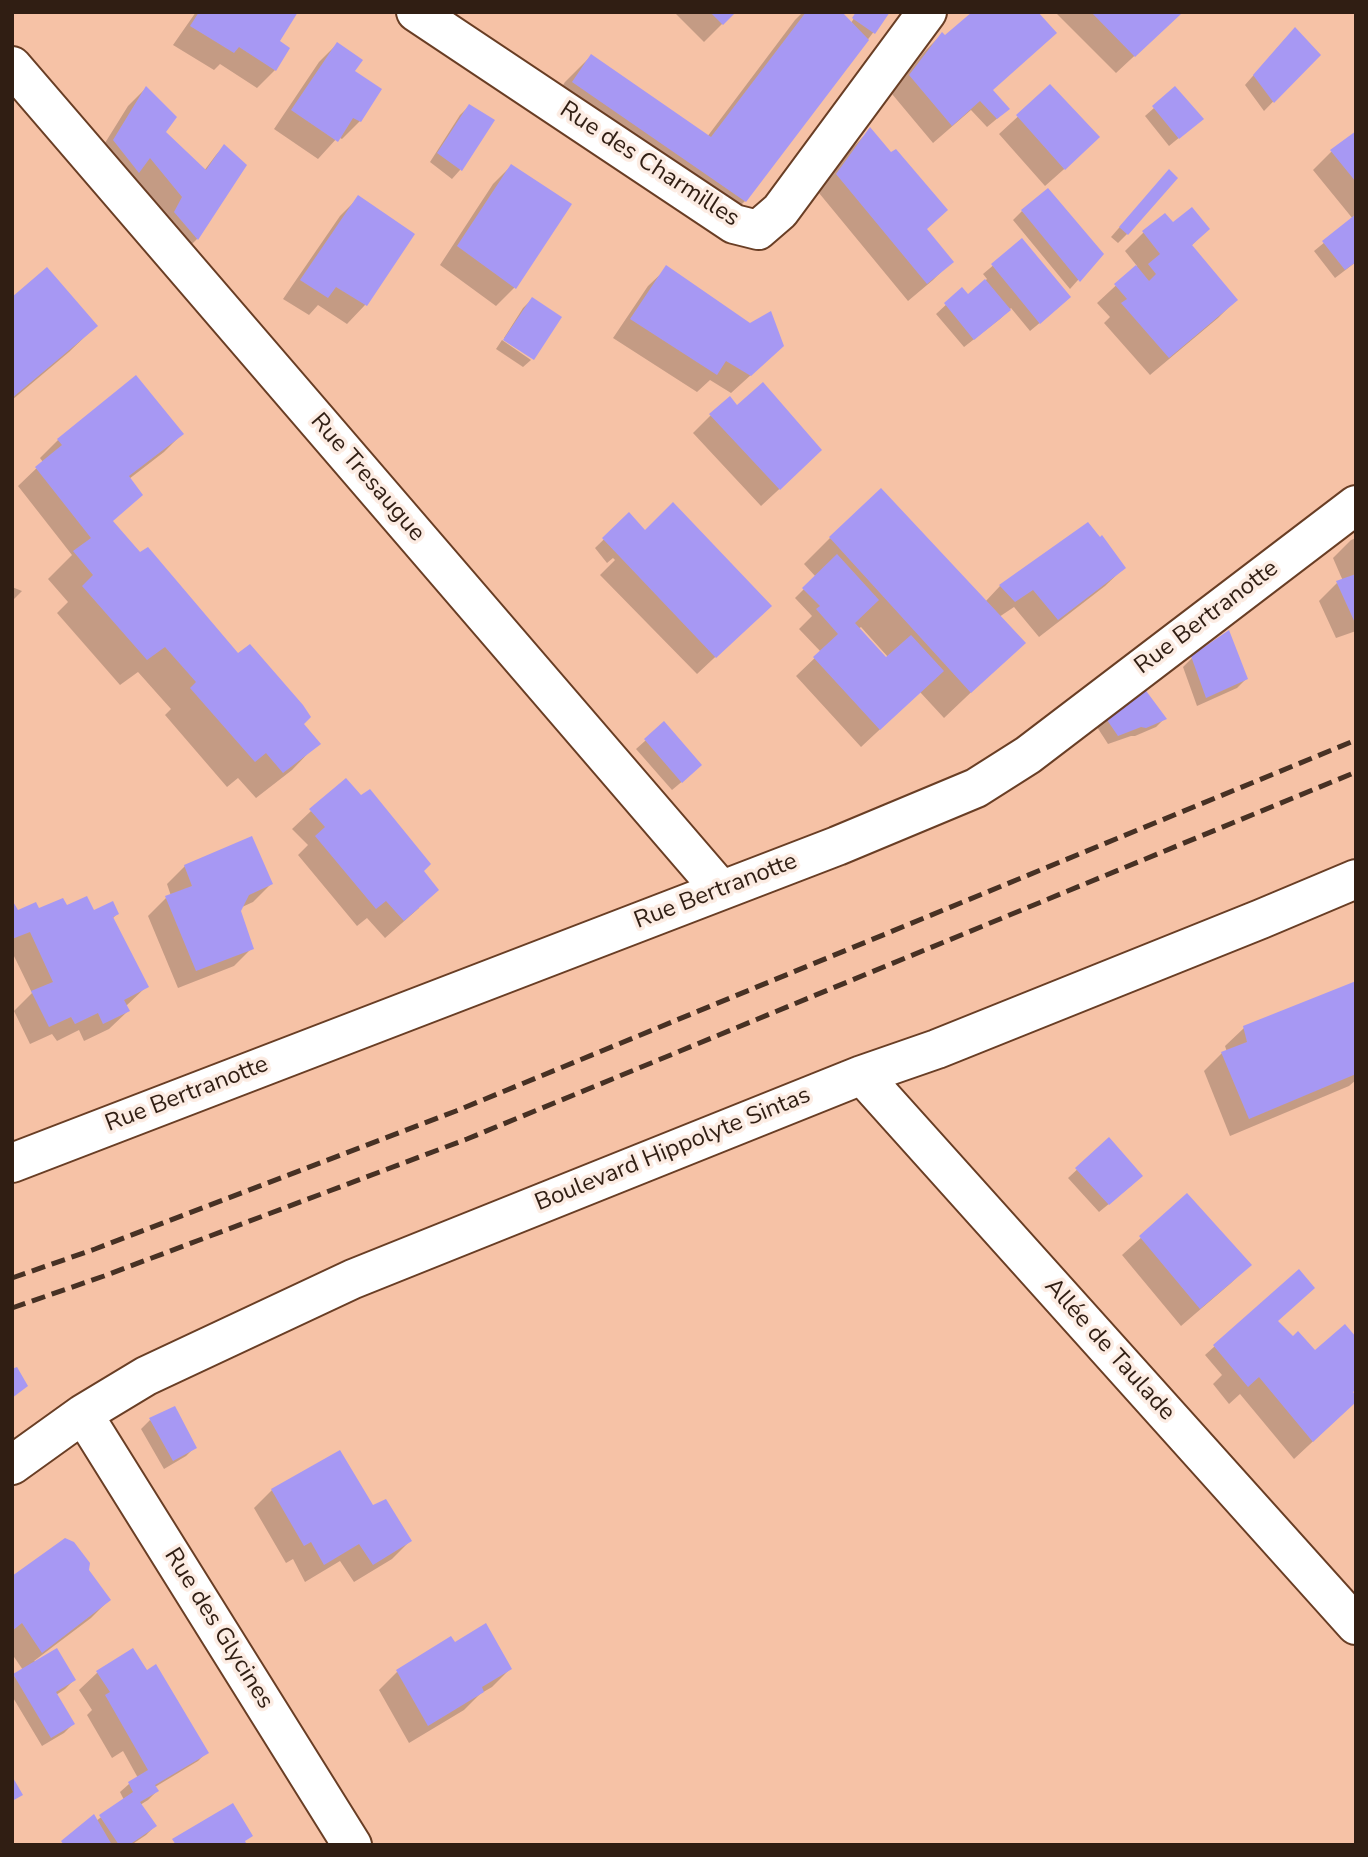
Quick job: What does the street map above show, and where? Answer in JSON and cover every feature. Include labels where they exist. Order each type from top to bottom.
[{"type":"street","name":"Rue des Charmilles","points":[[416,12],[734,224],[758,230],[780,211],[927,12]]},
{"type":"street","name":"Rue Tresaugue","points":[[12,66],[721,890]]},
{"type":"street","name":"Rue Bertranotte","points":[[12,1163],[837,846],[976,788],[1028,755],[1356,505]]},
{"type":"street","name":"Boulevard Hippolyte Sintas","points":[[12,1465],[83,1414],[146,1376],[353,1279],[862,1074],[937,1049],[1356,879]]},
{"type":"street","name":"Allée de Taulade","points":[[862,1074],[1356,1625]]},
{"type":"street","name":"Rue des Glycines","points":[[83,1414],[352,1845]]},
{"type":"building","points":[[199,12],[298,12],[280,41],[290,48],[276,71],[239,47],[234,53],[190,26]]},
{"type":"building","points":[[710,12],[736,12],[723,25]]},
{"type":"building","points":[[806,12],[842,12],[869,40],[746,202],[572,82],[591,54],[711,137]]},
{"type":"building","points":[[856,12],[890,12],[875,34],[852,18]]},
{"type":"building","points":[[972,12],[1038,12],[1057,33],[993,90],[1010,109],[997,119],[980,101],[952,126],[909,75],[942,32],[945,35]]},
{"type":"building","points":[[1091,12],[1179,12],[1181,14],[1135,57]]},
{"type":"building","points":[[1295,27],[1321,55],[1274,103],[1253,75]]},
{"type":"building","points":[[337,42],[363,60],[355,71],[382,89],[361,122],[353,118],[338,142],[291,110]]},
{"type":"building","points":[[1050,84],[1100,137],[1065,170],[1016,115]]},
{"type":"building","points":[[146,86],[177,117],[166,132],[206,170],[224,144],[247,165],[198,240],[174,212],[182,197],[150,158],[139,173],[113,140]]},
{"type":"building","points":[[1175,86],[1204,119],[1179,139],[1152,106]]},
{"type":"building","points":[[469,104],[495,120],[462,171],[437,153]]},
{"type":"building","points":[[870,127],[891,152],[896,149],[948,210],[927,229],[954,262],[927,284],[836,174]]},
{"type":"building","points":[[1356,131],[1356,182],[1330,150]]},
{"type":"building","points":[[511,164],[572,204],[516,289],[457,246]]},
{"type":"building","points":[[1169,169],[1178,178],[1128,235],[1119,227]]},
{"type":"building","points":[[1048,188],[1104,254],[1080,282],[1021,210]]},
{"type":"building","points":[[358,195],[415,234],[367,306],[336,287],[328,298],[300,280]]},
{"type":"building","points":[[1192,207],[1210,229],[1192,245],[1238,300],[1169,358],[1121,303],[1127,299],[1114,284],[1136,265],[1149,281],[1156,274],[1148,264],[1160,254],[1142,231],[1165,213],[1173,222]]},
{"type":"building","points":[[1356,214],[1356,262],[1345,270],[1322,241]]},
{"type":"building","points":[[1022,238],[1071,297],[1040,324],[991,264]]},
{"type":"building","points":[[666,265],[750,323],[771,311],[784,346],[751,376],[726,361],[717,375],[630,319]]},
{"type":"building","points":[[47,267],[98,326],[12,398],[12,297]]},
{"type":"building","points":[[985,279],[1011,310],[974,340],[944,303],[962,287],[968,294]]},
{"type":"building","points":[[532,297],[562,317],[534,360],[503,340]]},
{"type":"building","points":[[136,375],[184,434],[129,476],[143,495],[113,521],[140,552],[148,547],[238,653],[250,644],[303,705],[311,717],[304,724],[321,744],[283,773],[266,753],[255,762],[190,688],[196,682],[165,647],[147,660],[82,586],[93,575],[73,551],[91,538],[35,467],[62,445],[57,439]]},
{"type":"building","points":[[763,382],[822,450],[780,490],[709,414],[730,396],[737,405]]},
{"type":"building","points":[[881,488],[1026,643],[971,693],[829,537]]},
{"type":"building","points":[[673,502],[772,606],[716,658],[602,538],[629,512],[645,530]]},
{"type":"building","points":[[1088,522],[1100,537],[1102,535],[1126,568],[1058,620],[1033,590],[1015,602],[999,585]]},
{"type":"building","points":[[837,554],[879,600],[855,623],[886,657],[911,635],[944,671],[880,730],[813,657],[838,634],[816,609],[820,606],[802,588]]},
{"type":"building","points":[[1356,574],[1356,625],[1336,581]]},
{"type":"building","points":[[1229,630],[1248,679],[1206,698],[1191,656]]},
{"type":"building","points":[[1144,688],[1167,719],[1118,736],[1105,717]]},
{"type":"building","points":[[664,721],[702,765],[682,783],[644,739]]},
{"type":"building","points":[[346,778],[361,795],[370,789],[431,864],[424,871],[439,890],[404,921],[386,901],[376,909],[315,836],[325,827],[309,809]]},
{"type":"building","points":[[252,836],[273,884],[249,895],[241,911],[254,949],[196,971],[165,896],[192,886],[184,865]]},
{"type":"building","points":[[87,896],[94,910],[113,901],[119,914],[113,917],[149,987],[124,1000],[130,1011],[103,1024],[98,1013],[75,1024],[71,1017],[49,1027],[31,991],[53,982],[30,932],[12,939],[12,900],[18,910],[36,902],[39,908],[63,898],[67,905]]},
{"type":"building","points":[[1356,981],[1356,1074],[1249,1119],[1221,1052],[1247,1042],[1243,1026]]},
{"type":"building","points":[[1109,1137],[1143,1176],[1109,1205],[1075,1168]]},
{"type":"building","points":[[1187,1193],[1252,1265],[1200,1309],[1139,1236]]},
{"type":"building","points":[[1299,1269],[1315,1288],[1278,1321],[1293,1336],[1298,1331],[1315,1350],[1345,1324],[1356,1337],[1356,1390],[1353,1392],[1356,1402],[1313,1442],[1259,1377],[1248,1387],[1213,1345]]},
{"type":"building","points":[[17,1367],[28,1386],[12,1398],[12,1369]]},
{"type":"building","points":[[175,1406],[197,1448],[173,1461],[149,1418]]},
{"type":"building","points":[[340,1450],[373,1505],[386,1499],[412,1541],[373,1565],[359,1544],[324,1565],[311,1542],[304,1546],[271,1489]]},
{"type":"building","points":[[65,1538],[74,1542],[90,1563],[89,1570],[111,1600],[42,1653],[22,1623],[12,1631],[12,1576]]},
{"type":"building","points":[[486,1623],[512,1669],[482,1687],[484,1692],[428,1726],[396,1670],[451,1636],[455,1642]]},
{"type":"building","points":[[57,1648],[76,1680],[56,1692],[75,1724],[51,1738],[13,1674]]},
{"type":"building","points":[[133,1648],[147,1670],[156,1664],[209,1753],[155,1785],[159,1791],[140,1802],[157,1826],[129,1845],[119,1845],[99,1815],[133,1792],[128,1782],[148,1770],[105,1695],[110,1692],[96,1671]]},
{"type":"building","points":[[12,1776],[23,1795],[12,1801]]},
{"type":"building","points":[[233,1803],[253,1836],[245,1841],[247,1845],[176,1845],[172,1839]]},
{"type":"building","points":[[94,1814],[112,1845],[64,1845],[61,1841]]},
{"type":"railway","points":[[12,1278],[456,1111],[1356,740]]},
{"type":"railway","points":[[12,1308],[467,1139],[1356,772]]}]
